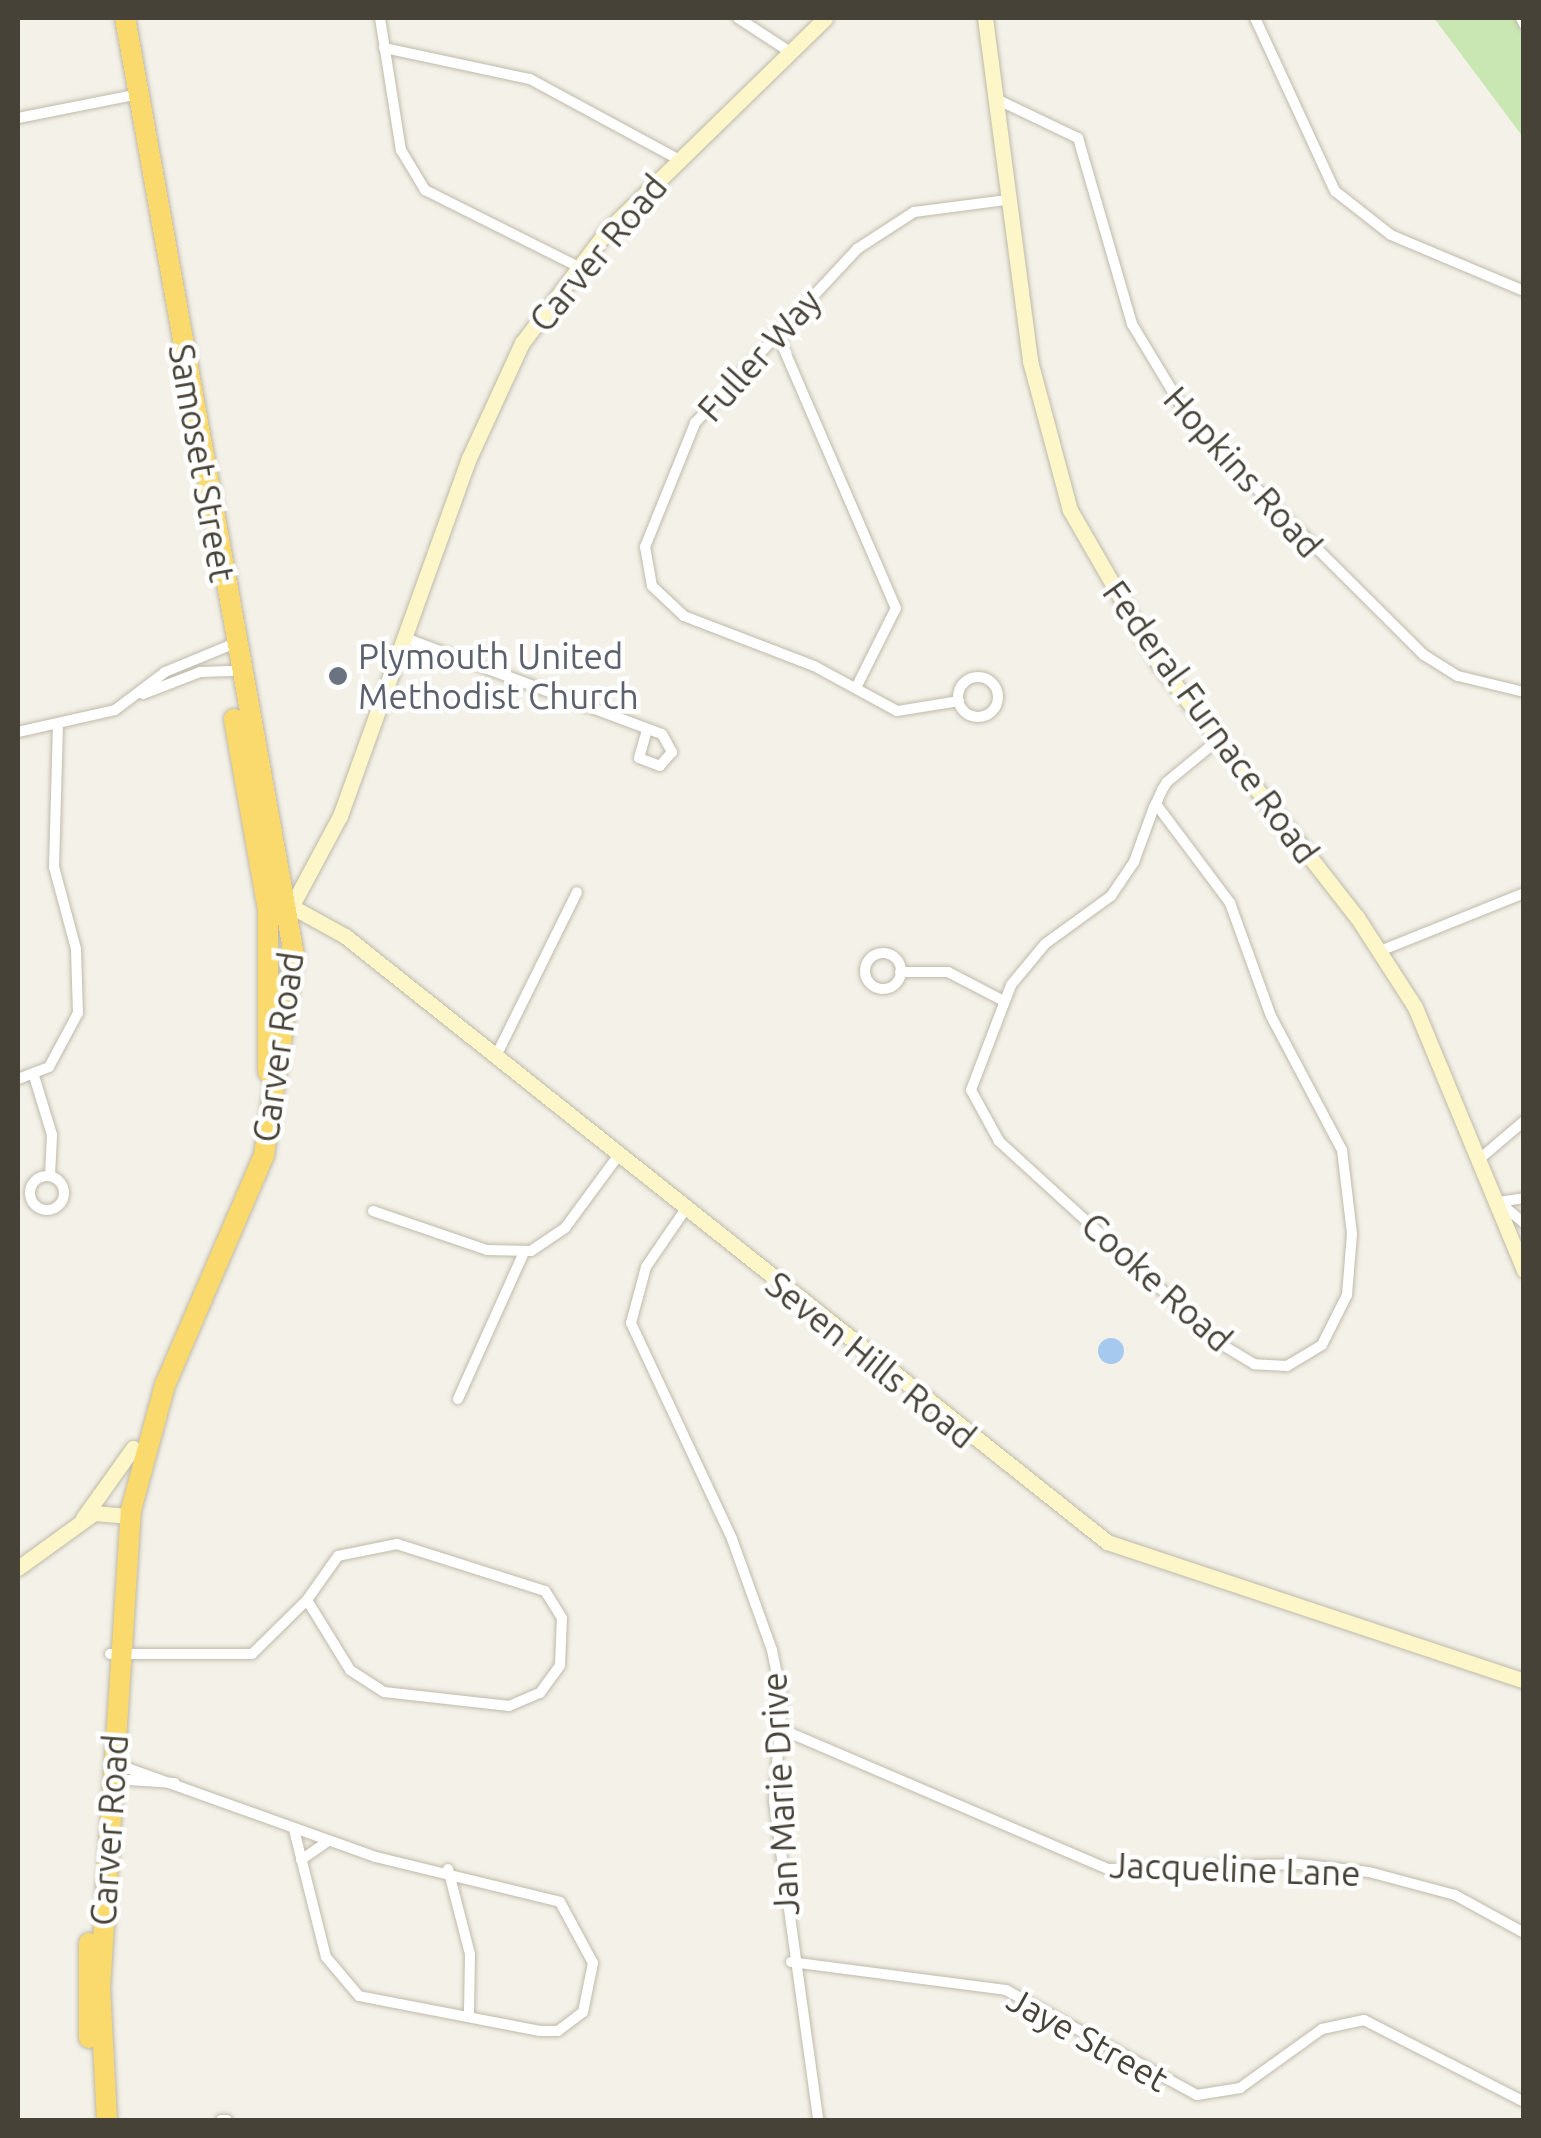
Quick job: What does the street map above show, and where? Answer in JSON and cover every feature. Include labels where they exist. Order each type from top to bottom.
[{"type":"highway","name":"Samoset Street","points":[[112,18],[132,94]]},
{"type":"highway","name":"Samoset Street","points":[[124,18],[132,94],[264,883]]},
{"type":"highway","name":"Samoset Street","points":[[229,658],[292,906]]},
{"type":"highway","name":"Carver Road","points":[[107,2120],[84,1998],[133,1448],[257,1133],[271,1047],[270,942],[264,883]]},
{"type":"highway","name":"Carver Road","points":[[126,1516],[165,1384],[268,1141],[292,987],[292,906]]},
{"type":"highway","name":"Carver Road","points":[[103,2097],[116,1655]]},
{"type":"street","points":[[380,18],[402,150],[425,190],[577,266]]},
{"type":"street","points":[[738,18],[787,50]]},
{"type":"street","name":"Carver Road","points":[[292,906],[340,816],[495,396],[577,266],[787,50],[825,18]]},
{"type":"street","name":"Federal Furnace Road","points":[[985,18],[1033,376],[1070,510],[1116,601],[1380,950],[1483,1156],[1524,1270]]},
{"type":"street","points":[[1255,18],[1335,192],[1392,236],[1524,291]]},
{"type":"street","points":[[384,48],[530,79],[678,159]]},
{"type":"street","points":[[18,118],[132,94]]},
{"type":"street","name":"Hopkins Road","points":[[993,98],[1078,138],[1094,168],[1122,299],[1166,391],[1364,600],[1440,667],[1524,692]]},
{"type":"street","name":"Fuller Way","points":[[959,701],[905,712],[684,616],[658,595],[646,565],[648,533],[696,423],[776,331],[888,221],[1008,200]]},
{"type":"street","points":[[776,331],[896,608],[856,688]]},
{"type":"street","points":[[405,638],[646,734]]},
{"type":"street","points":[[128,700],[229,658]]},
{"type":"street","points":[[18,732],[58,726],[229,658]]},
{"type":"street","points":[[18,1079],[34,1076],[65,1048],[80,998],[54,867],[58,726]]},
{"type":"street","name":"Cooke Road","points":[[1156,804],[1224,892],[1271,1016],[1342,1150],[1350,1276],[1322,1346],[1276,1368],[1233,1353],[1000,1142],[971,1082],[1002,1000],[1045,944],[1120,885],[1156,804],[1180,765],[1218,740]]},
{"type":"street","name":"Seven Hills Road","points":[[264,883],[292,906],[312,912],[1106,1542],[1524,1681]]},
{"type":"street","points":[[495,1058],[577,892]]},
{"type":"street","points":[[1380,950],[1524,894]]},
{"type":"street","points":[[270,942],[292,906]]},
{"type":"street","points":[[900,972],[948,972],[1002,1000]]},
{"type":"street","points":[[34,1076],[52,1135],[50,1176]]},
{"type":"street","points":[[1483,1156],[1524,1121]]},
{"type":"street","points":[[373,1212],[488,1250],[524,1252],[565,1228],[618,1156]]},
{"type":"street","points":[[1499,1202],[1524,1198]]},
{"type":"street","points":[[1499,1202],[1524,1223]]},
{"type":"street","name":"Jan Marie Drive","points":[[686,1210],[646,1267],[633,1335],[744,1568],[772,1650],[782,1729],[774,1801],[791,1962],[818,2120]]},
{"type":"street","points":[[458,1399],[524,1252]]},
{"type":"street","points":[[18,1568],[80,1521],[133,1448]]},
{"type":"street","points":[[80,1521],[126,1516]]},
{"type":"street","points":[[116,1655],[252,1654],[307,1600],[338,1556],[397,1544],[545,1591],[562,1618],[560,1664],[540,1693],[509,1706],[384,1692],[350,1670],[307,1600]]},
{"type":"street","name":"Jacqueline Lane","points":[[782,1729],[1108,1869],[1298,1864],[1369,1872],[1456,1895],[1524,1932]]},
{"type":"street","points":[[112,1770],[180,1783],[327,1842],[448,1869],[560,1902],[593,1962],[593,1995],[558,2031],[469,2014],[380,2006],[344,1984],[315,1928],[294,1830]]},
{"type":"street","points":[[300,1860],[327,1842]]},
{"type":"street","points":[[448,1869],[470,1954],[469,2014]]},
{"type":"street","name":"Jaye Street","points":[[791,1962],[1006,1990],[1197,2095],[1240,2088],[1322,2029],[1364,2020],[1524,2102]]},
{"type":"green space","points":[[1434,18],[1523,18],[1523,137]]},
{"type":"water","points":[[1111,1338],[1120,1342],[1124,1351],[1120,1360],[1111,1364],[1102,1360],[1098,1351],[1102,1342]]},
{"type":"place","name":"Plymouth United Methodist Church","points":[[338,676]]}]
